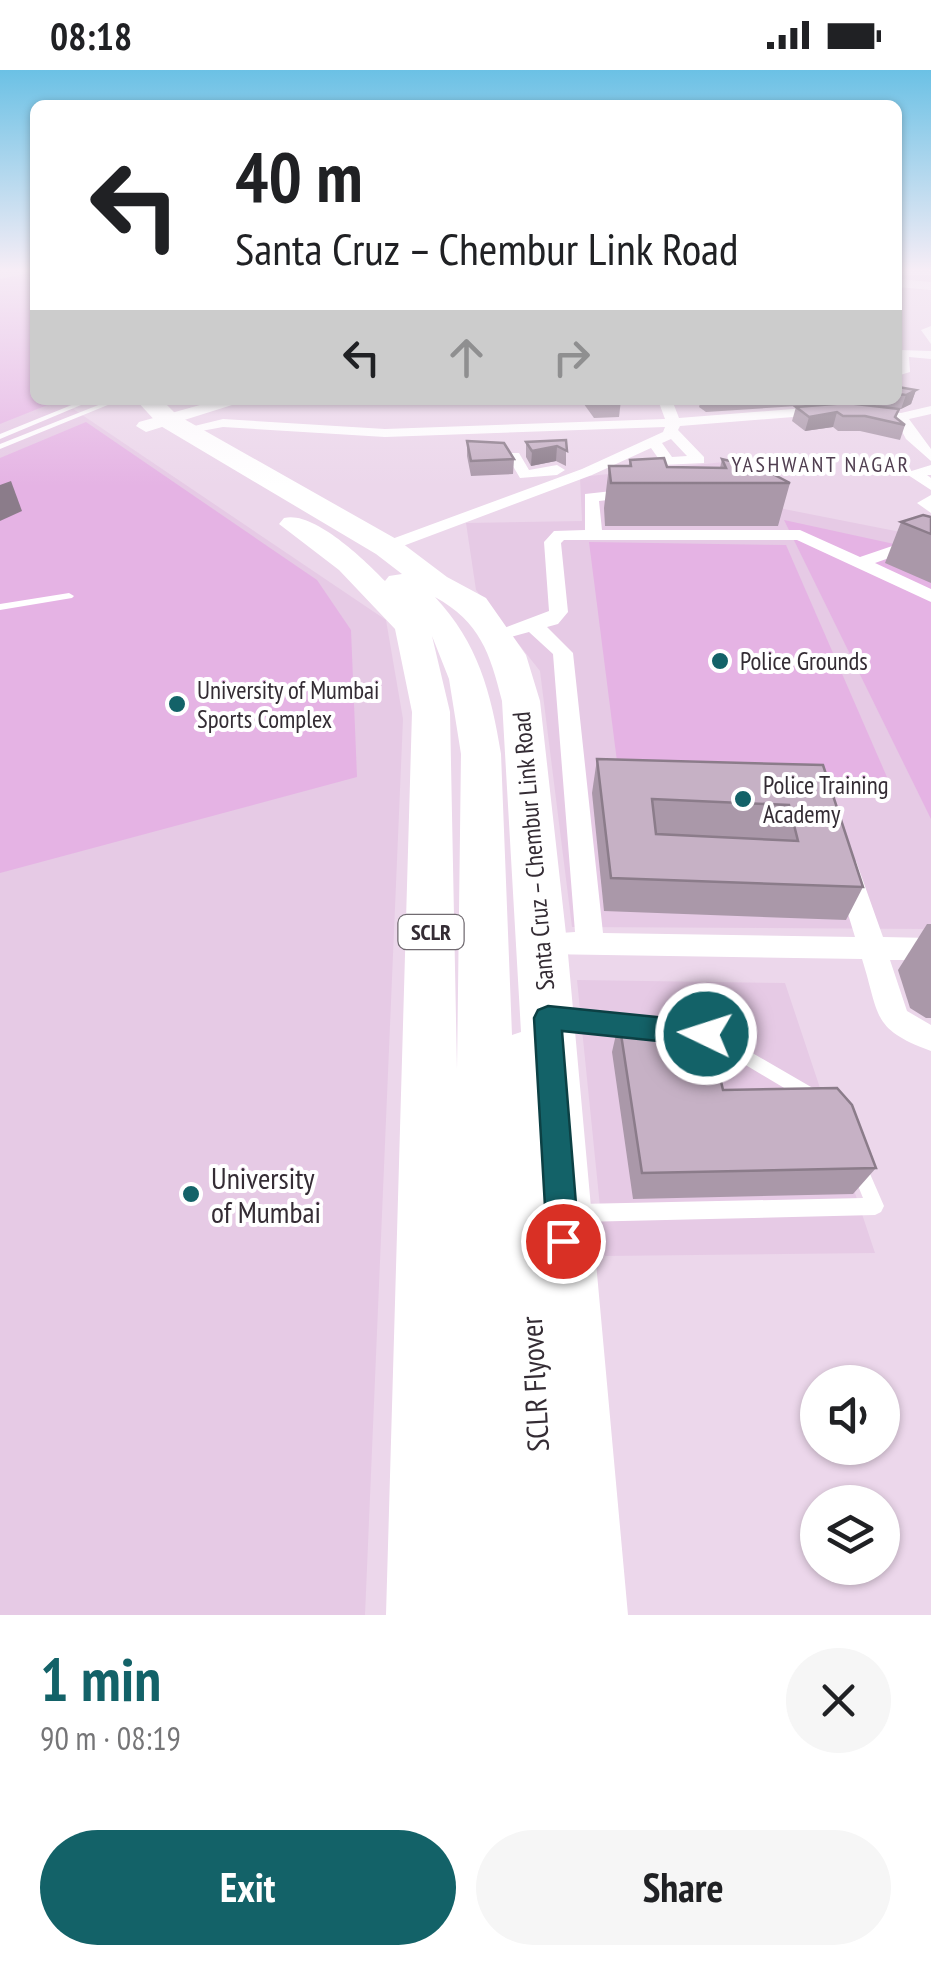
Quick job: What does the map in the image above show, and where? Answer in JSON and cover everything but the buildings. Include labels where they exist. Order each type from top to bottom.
[{"type":"highway","points":[[134,409],[387,547],[482,617]]},
{"type":"highway","points":[[134,409],[388,572],[446,626],[470,680],[481,754],[493,1615]]},
{"type":"highway","name":"SCLR","points":[[134,409],[350,563],[412,627],[431,712],[427,1615]]},
{"type":"highway","name":"Santa Cruz – Chembur Link Road","points":[[482,617],[508,655],[521,701],[566,943],[548,1018],[587,1615]]},
{"type":"highway","name":"SCLR Flyover","points":[[482,617],[482,650],[493,678],[506,753],[544,1615]]},
{"type":"highway","points":[[430,1272],[563,1241]]},
{"type":"street","points":[[902,352],[931,355]]},
{"type":"street","points":[[902,362],[904,372]]},
{"type":"street","points":[[134,409],[181,405]]},
{"type":"street","points":[[854,405],[862,411]]},
{"type":"street","points":[[621,410],[862,411],[901,417],[929,405]]},
{"type":"street","points":[[134,409],[222,423],[385,433],[666,409]]},
{"type":"street","points":[[387,547],[654,442],[666,409]]},
{"type":"street","points":[[654,442],[668,462],[699,460],[666,409]]},
{"type":"street","points":[[901,417],[931,460],[912,474],[931,485]]},
{"type":"street","points":[[514,456],[525,475],[582,469]]},
{"type":"street","points":[[542,458],[582,469]]},
{"type":"street","points":[[594,534],[592,496],[657,493]]},
{"type":"street","points":[[931,500],[925,501],[931,508]]},
{"type":"street","points":[[482,617],[551,620],[559,612],[554,537],[594,534],[796,527],[859,563],[931,596]]},
{"type":"street","points":[[859,563],[904,547],[931,548]]},
{"type":"street","points":[[837,836],[895,1018],[906,1029],[931,1038]]},
{"type":"street","points":[[566,943],[931,949]]},
{"type":"lane","points":[[0,436],[134,409]]},
{"type":"lane","points":[[0,447],[134,409]]},
{"type":"lane","points":[[0,606],[69,596]]},
{"type":"lane","points":[[548,1018],[706,1034],[818,1099],[830,1113]]},
{"type":"lane","points":[[563,1241],[875,1206],[848,1143]]},
{"type":"shaded area","name":"University of Mumbai","points":[[0,341],[14,341],[30,386],[30,405],[67,405],[386,620],[403,719],[365,1615],[0,1615]]},
{"type":"shaded area","points":[[0,341],[30,341],[30,405],[48,405],[0,424]]},
{"type":"shaded area","name":"University of Mumbai Sports Complex","points":[[86,422],[317,580],[351,630],[357,777],[0,873],[0,458]]},
{"type":"shaded area","name":"Police Training Academy","points":[[724,462],[784,509],[931,538],[931,929],[572,927],[540,671],[476,590],[466,523],[582,521],[580,477]]},
{"type":"shaded area","points":[[784,520],[931,552],[931,819]]},
{"type":"shaded area","name":"Police Grounds","points":[[589,542],[786,545],[890,784],[619,777]]},
{"type":"shaded area","points":[[577,980],[785,983],[875,1253],[605,1256]]},
{"type":"place","name":"Police Grounds","points":[[720,661]]},
{"type":"place","name":"University of Mumbai Sports Complex","points":[[177,704]]},
{"type":"place","name":"Police Training Academy","points":[[743,799]]},
{"type":"place","name":"University of Mumbai","points":[[191,1194]]},
{"type":"district","name":"YASHWANT NAGAR","points":[[821,464]]},
{"type":"route","points":[[563,1241],[548,1018],[595,1026],[706,1034]]}]
